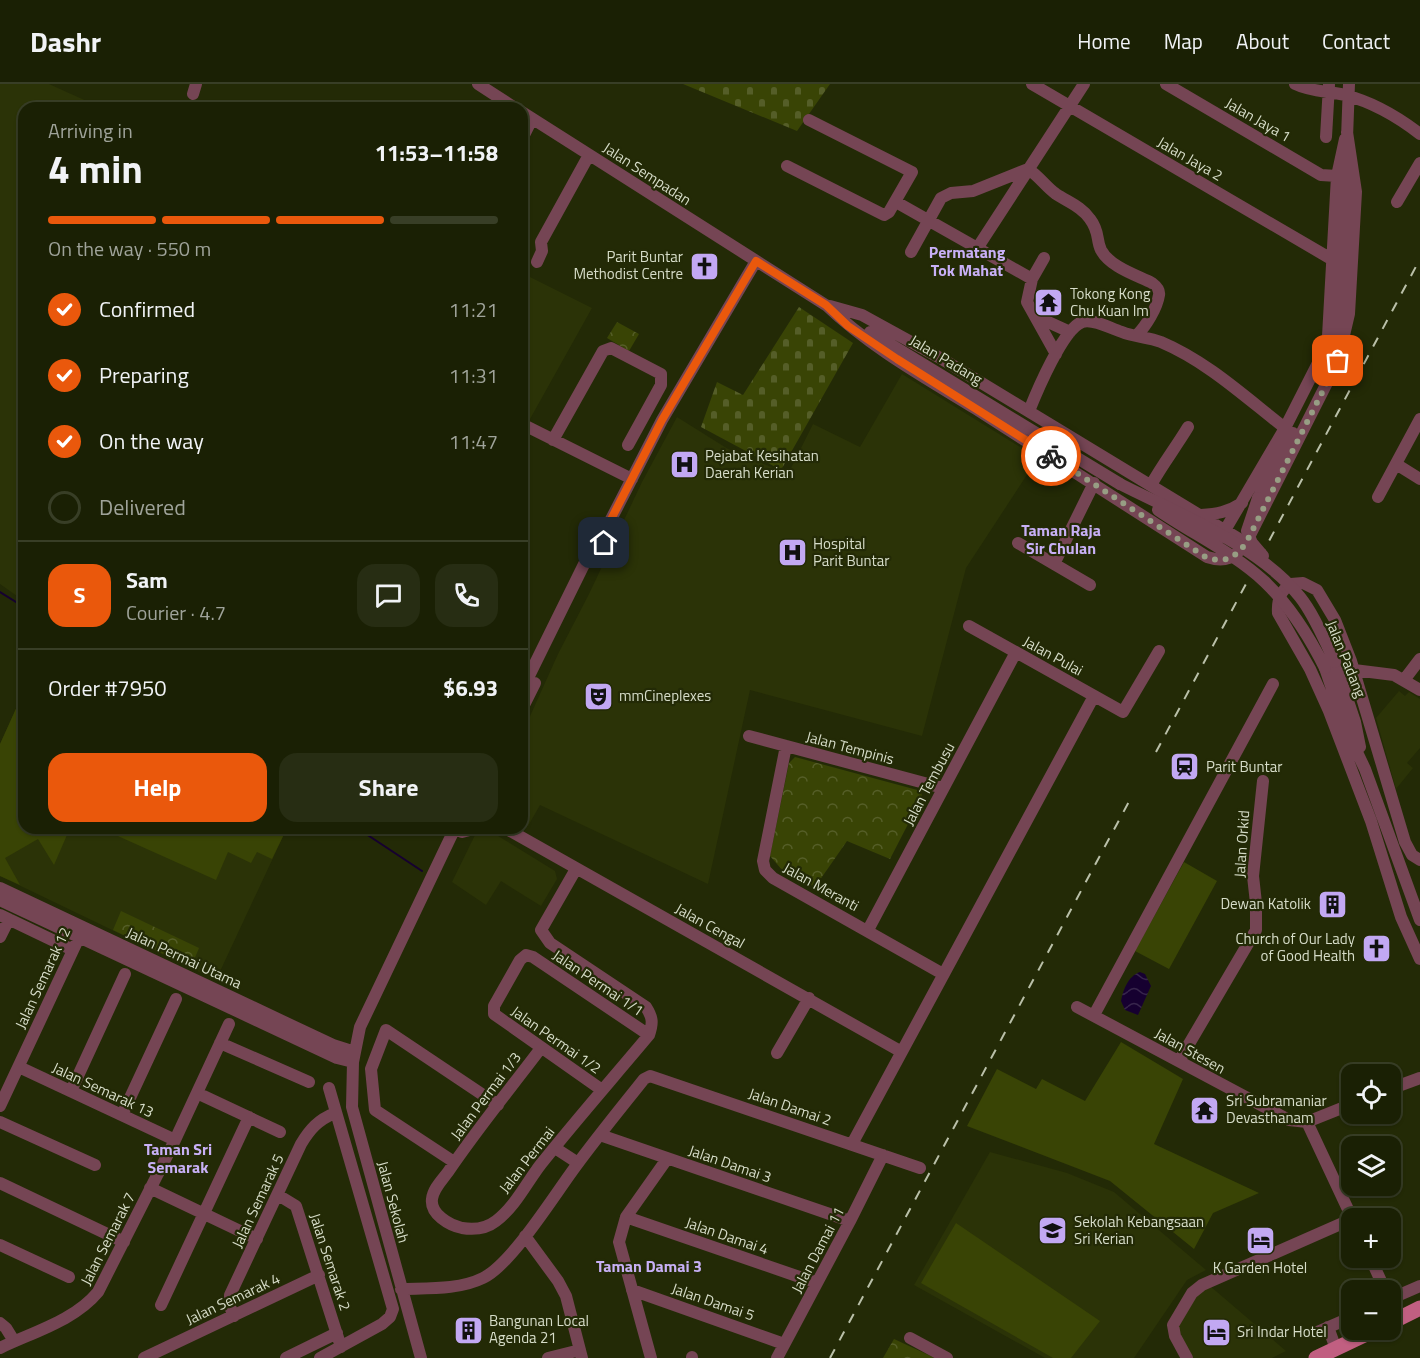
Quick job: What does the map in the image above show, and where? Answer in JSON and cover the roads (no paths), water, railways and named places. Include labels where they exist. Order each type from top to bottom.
[{"type":"main road","points":[[1401,1318],[1420,1308]]},
{"type":"main road","points":[[1318,1358],[1353,1340]]},
{"type":"street","points":[[478,84],[506,102]]},
{"type":"street","name":"Jalan Jaya 2","points":[[1032,84],[1333,260]]},
{"type":"street","points":[[978,247],[1084,84]]},
{"type":"street","name":"Jalan Jaya 1","points":[[1166,84],[1321,175],[1337,176]]},
{"type":"street","points":[[1295,84],[1306,90],[1329,88],[1349,90],[1400,118],[1420,134]]},
{"type":"street","points":[[1326,137],[1329,88]]},
{"type":"street","points":[[1229,548],[1329,364],[1335,339],[1343,270],[1349,90]]},
{"type":"street","name":"Jalan Sempadan","points":[[528,117],[756,261]]},
{"type":"street","points":[[788,166],[884,215],[896,202],[912,172],[809,120]]},
{"type":"street","points":[[1207,558],[1243,503],[1285,428],[1319,361],[1328,336],[1337,176],[1347,132]]},
{"type":"street","points":[[826,305],[848,326],[904,364],[1094,483],[1207,558],[1228,560],[1246,543],[1338,361],[1349,314],[1356,192],[1347,132]]},
{"type":"street","points":[[537,262],[542,251],[541,242],[589,155]]},
{"type":"street","points":[[1397,202],[1420,163]]},
{"type":"street","points":[[911,252],[942,198],[951,193],[974,191],[1028,169]]},
{"type":"street","points":[[1028,169],[1035,173],[1054,193],[1089,218],[1098,232],[1101,249],[1113,262],[1158,288],[1160,294],[1154,308],[1144,329],[1137,335]]},
{"type":"street","points":[[896,202],[1032,279]]},
{"type":"street","points":[[1044,258],[1032,279],[1027,302],[1056,354]]},
{"type":"street","points":[[528,678],[597,538],[604,533],[662,420],[756,261]]},
{"type":"street","name":"Jalan Padang","points":[[756,261],[1120,484],[1190,532],[1271,567],[1306,605],[1335,662],[1355,722],[1365,769]]},
{"type":"street","points":[[826,305],[862,315],[1029,411],[1246,543]]},
{"type":"street","points":[[1035,316],[1070,332]]},
{"type":"street","points":[[1029,411],[1056,354],[1070,332],[1082,322],[1092,322],[1127,334],[1137,335],[1182,352],[1209,369],[1285,428]]},
{"type":"street","points":[[553,440],[603,351],[611,348],[661,374],[661,385],[628,445]]},
{"type":"street","points":[[1378,497],[1420,419]]},
{"type":"street","points":[[528,427],[632,479]]},
{"type":"street","points":[[1151,485],[1166,458],[1175,450],[1188,427]]},
{"type":"street","points":[[1396,464],[1420,478]]},
{"type":"street","points":[[1054,564],[1094,483]]},
{"type":"street","points":[[1258,498],[1247,531],[1252,543],[1271,567]]},
{"type":"street","points":[[1243,503],[1262,513]]},
{"type":"street","points":[[1201,515],[1219,514],[1243,503]]},
{"type":"street","points":[[528,697],[604,543],[604,533]]},
{"type":"street","points":[[1018,543],[1090,585]]},
{"type":"street","name":"Jalan Padang","points":[[1229,548],[1293,614],[1306,632],[1325,668],[1345,727],[1365,769],[1420,921]]},
{"type":"street","points":[[1416,858],[1405,842],[1354,670],[1335,620],[1317,590],[1311,585],[1297,582],[1286,587],[1277,604],[1278,613],[1310,669],[1329,711],[1371,821],[1401,917],[1420,959]]},
{"type":"street","name":"Jalan Pulai","points":[[969,626],[1123,712],[1159,651]]},
{"type":"street","name":"Jalan Tembusu","points":[[868,930],[1016,652]]},
{"type":"street","points":[[1404,680],[1420,660]]},
{"type":"street","points":[[1354,670],[1394,675],[1420,690]]},
{"type":"street","points":[[1094,1016],[1262,698],[1273,684]]},
{"type":"street","points":[[852,1144],[900,1051],[1094,696]]},
{"type":"street","name":"Jalan Tempinis","points":[[749,736],[944,788]]},
{"type":"street","name":"Jalan Meranti","points":[[786,746],[763,861],[765,870],[773,878],[943,974]]},
{"type":"street","name":"Jalan Orkid","points":[[1179,1062],[1256,930],[1253,876],[1263,781]]},
{"type":"street","name":"Jalan Sekolah","points":[[421,1358],[352,1107],[354,1057],[360,1027],[454,834]]},
{"type":"street","name":"Jalan Sekolah","points":[[354,1057],[455,834]]},
{"type":"street","name":"Jalan Cengal","points":[[515,834],[900,1051]]},
{"type":"street","name":"Jalan Permai","points":[[454,1162],[431,1200],[434,1210],[456,1227],[470,1229],[494,1222],[506,1213],[555,1148],[649,1035],[653,1017],[646,1007],[550,944],[541,930],[576,869]]},
{"type":"street","name":"Jalan Permai Utama","points":[[0,888],[81,932],[338,1058],[354,1057]]},
{"type":"street","name":"Jalan Permai Utama","points":[[0,900],[81,932],[333,1045],[354,1057]]},
{"type":"street","points":[[0,937],[4,917],[73,950]]},
{"type":"street","name":"Jalan Semarak 12","points":[[0,1106],[81,932]]},
{"type":"street","name":"Jalan Permai 1/1","points":[[494,1014],[494,1006],[520,960],[526,956],[533,957],[649,1035]]},
{"type":"street","points":[[71,1091],[126,974]]},
{"type":"street","points":[[777,1053],[809,998]]},
{"type":"street","points":[[122,1115],[176,999]]},
{"type":"street","name":"Jalan Stesen","points":[[1077,1007],[1288,1120],[1307,1122]]},
{"type":"street","name":"Jalan Permai 1/2","points":[[494,1014],[602,1090]]},
{"type":"street","name":"Jalan Semarak 7","points":[[0,1348],[77,1313],[99,1292],[175,1140],[229,1024]]},
{"type":"street","points":[[333,1045],[353,1039],[360,1027]]},
{"type":"street","points":[[454,1162],[375,1110],[371,1069],[386,1030],[498,1105]]},
{"type":"street","points":[[220,1043],[309,1082]]},
{"type":"street","name":"Jalan Permai 1/3","points":[[454,1162],[541,1048]]},
{"type":"street","name":"Jalan Semarak 13","points":[[19,1067],[175,1140]]},
{"type":"street","name":"Jalan Damai 2","points":[[600,1135],[644,1079],[650,1076],[920,1168]]},
{"type":"street","points":[[1401,1085],[1420,1078]]},
{"type":"street","points":[[323,1357],[382,1324],[390,1317],[393,1309],[329,1088]]},
{"type":"street","points":[[197,1093],[280,1132]]},
{"type":"street","points":[[1341,1108],[1307,1122],[1347,1208]]},
{"type":"street","name":"Jalan Semarak 5","points":[[234,1316],[230,1307],[230,1295],[301,1144],[309,1130],[318,1121],[335,1113]]},
{"type":"street","points":[[161,1305],[249,1117]]},
{"type":"street","points":[[0,1122],[95,1165]]},
{"type":"street","points":[[401,1289],[470,1283],[495,1270],[525,1236],[600,1135]]},
{"type":"street","name":"Jalan Damai 3","points":[[600,1135],[850,1221]]},
{"type":"street","points":[[555,1148],[578,1163]]},
{"type":"street","name":"Jalan Damai 11","points":[[777,1358],[883,1155]]},
{"type":"street","points":[[651,1358],[620,1242],[626,1217],[667,1159]]},
{"type":"street","points":[[0,1183],[124,1242]]},
{"type":"street","points":[[150,1188],[257,1239]]},
{"type":"street","name":"Jalan Semarak 2","points":[[278,1196],[296,1206],[340,1347]]},
{"type":"street","name":"Jalan Damai 4","points":[[626,1217],[817,1283]]},
{"type":"street","points":[[1187,1358],[1175,1336],[1173,1325],[1192,1293],[1202,1285],[1341,1224]]},
{"type":"street","points":[[525,1236],[558,1281],[566,1296],[581,1354],[548,1358]]},
{"type":"street","points":[[0,1245],[69,1277]]},
{"type":"street","name":"Jalan Semarak 4","points":[[144,1358],[319,1275]]},
{"type":"street","points":[[1401,1296],[1420,1286]]},
{"type":"street","name":"Jalan Damai 5","points":[[632,1290],[784,1344]]},
{"type":"street","points":[[1315,1333],[1341,1322]]},
{"type":"street","points":[[0,1323],[14,1341]]},
{"type":"street","points":[[1328,1327],[1336,1348]]},
{"type":"street","points":[[286,1358],[337,1333]]},
{"type":"street","points":[[910,1338],[947,1358]]},
{"type":"water","points":[[1140,972],[1145,974],[1151,986],[1138,1015],[1125,1010],[1121,1001],[1129,980]]},
{"type":"waterway","points":[[0,592],[18,603]]},
{"type":"waterway","points":[[366,834],[422,871]]},
{"type":"railway","points":[[1156,752],[1420,259]]},
{"type":"railway","points":[[830,1358],[1132,796]]},
{"type":"place","name":"Parit Buntar Methodist Centre","points":[[704,266]]},
{"type":"place","name":"Tokong Kong Chu Kuan Im","points":[[1049,303]]},
{"type":"place","name":"Pejabat Kesihatan Daerah Kerian","points":[[684,465]]},
{"type":"place","name":"Hospital Parit Buntar","points":[[792,553]]},
{"type":"place","name":"mmCineplexes","points":[[598,696]]},
{"type":"place","name":"Parit Buntar","points":[[1185,767]]},
{"type":"place","name":"Dewan Katolik","points":[[1332,904]]},
{"type":"place","name":"Church of Our Lady of Good Health","points":[[1376,948]]},
{"type":"place","name":"Sri Subramaniar Devasthanam","points":[[1205,1110]]},
{"type":"place","name":"Sekolah Kebangsaan Sri Kerian","points":[[1053,1231]]},
{"type":"place","name":"K Garden Hotel","points":[[1260,1241]]},
{"type":"place","name":"Bangunan Local Agenda 21","points":[[468,1330]]},
{"type":"place","name":"Sri Indar Hotel","points":[[1216,1332]]},
{"type":"district","name":"Permatang Tok Mahat","points":[[967,261]]},
{"type":"district","name":"Taman Raja Sir Chulan","points":[[1061,539]]},
{"type":"district","name":"Taman Sri Semarak","points":[[178,1158]]},
{"type":"district","name":"Taman Damai 3","points":[[649,1266]]}]
